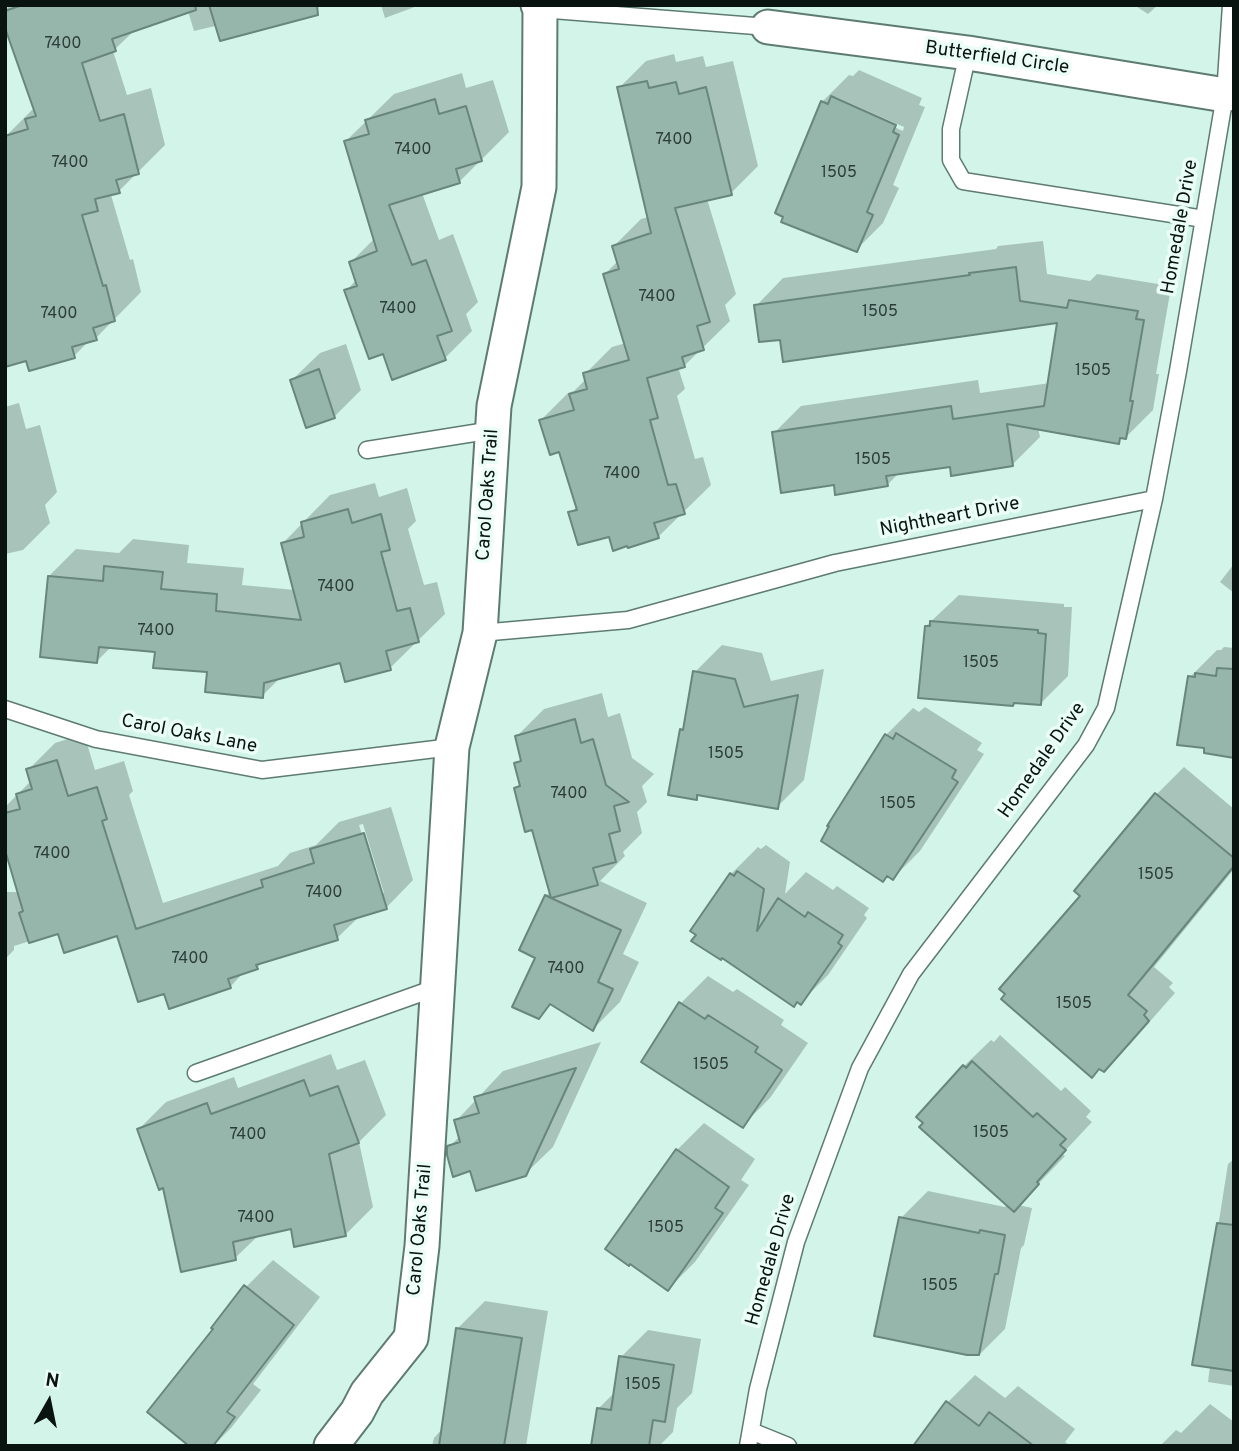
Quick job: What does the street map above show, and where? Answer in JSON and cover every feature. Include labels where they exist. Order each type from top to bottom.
[{"type":"street","name":"Carol Oaks Trail","points":[[331,1446],[357,1412],[367,1393],[411,1338],[422,1246],[452,747],[480,633],[494,406],[539,187],[539,7]]},
{"type":"street","name":"Butterfield Circle","points":[[768,27],[968,53],[1229,96]]},
{"type":"lane","name":"Homedale Drive","points":[[750,1438],[758,1389],[796,1242],[860,1068],[911,974],[1086,745],[1107,708],[1154,499],[1229,96],[1231,5]]},
{"type":"lane","points":[[539,7],[768,27]]},
{"type":"lane","points":[[968,53],[951,129],[951,160],[963,181],[1204,219]]},
{"type":"lane","points":[[367,450],[493,430]]},
{"type":"lane","name":"Nightheart Drive","points":[[480,633],[628,620],[835,562],[1154,499]]},
{"type":"lane","name":"Carol Oaks Lane","points":[[5,709],[96,739],[262,770],[452,747]]},
{"type":"lane","points":[[196,1073],[438,987]]},
{"type":"lane","points":[[750,1438],[788,1446]]},
{"type":"building","points":[[22,5],[195,5],[196,10],[112,39],[116,51],[82,63],[100,121],[124,114],[139,174],[116,180],[120,193],[95,199],[98,211],[82,215],[103,286],[106,285],[115,321],[93,328],[97,340],[72,347],[75,358],[29,371],[26,361],[5,367],[5,136],[28,129],[25,119],[36,116],[5,28],[5,11]]},
{"type":"building","points":[[209,5],[317,5],[318,15],[220,41]]},
{"type":"building","points":[[647,81],[649,88],[676,82],[679,94],[706,87],[732,195],[675,208],[710,322],[697,326],[704,350],[682,357],[685,367],[647,378],[658,418],[650,420],[668,485],[676,484],[685,514],[654,523],[659,538],[613,551],[609,537],[578,545],[568,512],[577,510],[559,452],[550,455],[539,420],[574,410],[569,394],[587,389],[583,373],[629,360],[603,274],[619,269],[612,246],[651,233],[617,87]]},
{"type":"building","points":[[831,96],[896,125],[893,132],[899,135],[867,212],[873,215],[857,252],[781,222],[783,217],[775,213],[821,101],[828,104]]},
{"type":"building","points":[[435,99],[439,114],[466,106],[482,161],[456,169],[460,183],[389,205],[412,265],[426,260],[452,331],[437,336],[446,360],[392,380],[383,354],[369,359],[344,290],[357,286],[349,262],[377,251],[344,141],[369,134],[365,120]]},
{"type":"building","points":[[1016,267],[1020,301],[1067,308],[1069,300],[1138,311],[1136,319],[1144,320],[1126,439],[1120,438],[1119,444],[1007,424],[1013,466],[951,476],[950,467],[886,476],[888,486],[835,495],[834,485],[781,493],[772,432],[951,406],[953,419],[1044,406],[1057,323],[783,362],[780,340],[759,342],[754,305]]},
{"type":"building","points":[[319,369],[335,418],[306,428],[290,380]]},
{"type":"building","points":[[348,509],[352,523],[381,514],[390,550],[381,552],[397,611],[410,608],[419,642],[386,651],[391,670],[345,682],[340,663],[264,683],[263,698],[205,692],[207,672],[153,668],[155,652],[99,647],[97,663],[40,657],[48,576],[103,581],[104,566],[163,572],[161,589],[217,594],[216,611],[301,620],[281,543],[304,537],[301,522]]},
{"type":"building","points":[[930,621],[1038,630],[1038,633],[1046,634],[1041,705],[1014,703],[1013,706],[918,698],[925,626],[930,626]]},
{"type":"building","points":[[1217,668],[1234,669],[1234,758],[1204,753],[1204,748],[1177,745],[1188,676],[1195,677],[1195,673],[1216,676]]},
{"type":"building","points":[[693,671],[735,679],[744,707],[798,695],[778,809],[697,795],[697,800],[668,795]]},
{"type":"building","points":[[575,719],[581,743],[593,739],[606,785],[629,802],[614,806],[620,831],[609,834],[616,862],[593,868],[598,885],[551,898],[532,830],[525,832],[514,788],[520,786],[514,763],[521,761],[515,736]]},
{"type":"building","points":[[896,733],[956,770],[952,778],[958,782],[893,880],[887,876],[883,882],[821,841],[827,826],[885,734],[893,739]]},
{"type":"building","points":[[57,760],[68,796],[97,787],[107,819],[102,821],[136,929],[263,887],[261,880],[314,863],[310,849],[364,833],[387,909],[334,925],[338,940],[256,965],[258,969],[228,979],[231,988],[169,1009],[164,994],[138,1002],[117,936],[64,953],[58,934],[29,943],[19,913],[23,911],[5,850],[5,813],[20,809],[16,794],[32,789],[26,769]]},
{"type":"building","points":[[1155,793],[1234,858],[1234,866],[1128,995],[1147,1011],[1144,1015],[1149,1021],[1104,1072],[1099,1069],[1092,1078],[1001,999],[1005,994],[999,989],[1080,896],[1074,891]]},
{"type":"building","points":[[737,871],[764,889],[757,931],[778,898],[805,917],[808,912],[843,935],[838,943],[842,946],[801,1005],[797,1002],[794,1007],[722,958],[721,960],[691,941],[696,935],[690,931],[730,873],[734,876]]},
{"type":"building","points":[[545,895],[621,930],[598,982],[613,989],[593,1031],[550,1004],[539,1019],[512,1007],[535,958],[519,950]]},
{"type":"building","points":[[679,1002],[705,1019],[708,1015],[758,1047],[755,1052],[782,1070],[743,1128],[641,1062]]},
{"type":"building","points":[[972,1061],[1033,1117],[1037,1113],[1066,1139],[1060,1145],[1066,1150],[1014,1212],[919,1127],[923,1123],[916,1117],[963,1065],[966,1068]]},
{"type":"building","points":[[576,1068],[526,1176],[476,1191],[470,1171],[453,1177],[447,1146],[460,1142],[454,1120],[479,1113],[474,1097]]},
{"type":"building","points":[[304,1080],[310,1096],[338,1086],[359,1143],[329,1154],[346,1236],[294,1247],[291,1229],[233,1242],[236,1260],[181,1272],[163,1188],[159,1190],[137,1129],[207,1103],[211,1114]]},
{"type":"building","points":[[676,1149],[729,1187],[715,1208],[723,1213],[668,1291],[605,1249]]},
{"type":"building","points":[[899,1217],[979,1233],[980,1230],[1005,1235],[979,1355],[967,1355],[874,1336]]},
{"type":"building","points":[[1217,1223],[1234,1225],[1234,1371],[1192,1365]]},
{"type":"building","points":[[244,1285],[294,1325],[227,1412],[235,1417],[213,1446],[189,1446],[147,1412]]},
{"type":"building","points":[[456,1328],[522,1338],[504,1446],[439,1446]]},
{"type":"building","points":[[619,1356],[674,1365],[665,1422],[653,1420],[649,1446],[591,1446],[597,1408],[611,1410]]},
{"type":"building","points":[[946,1401],[979,1426],[989,1412],[1034,1446],[913,1446]]}]
